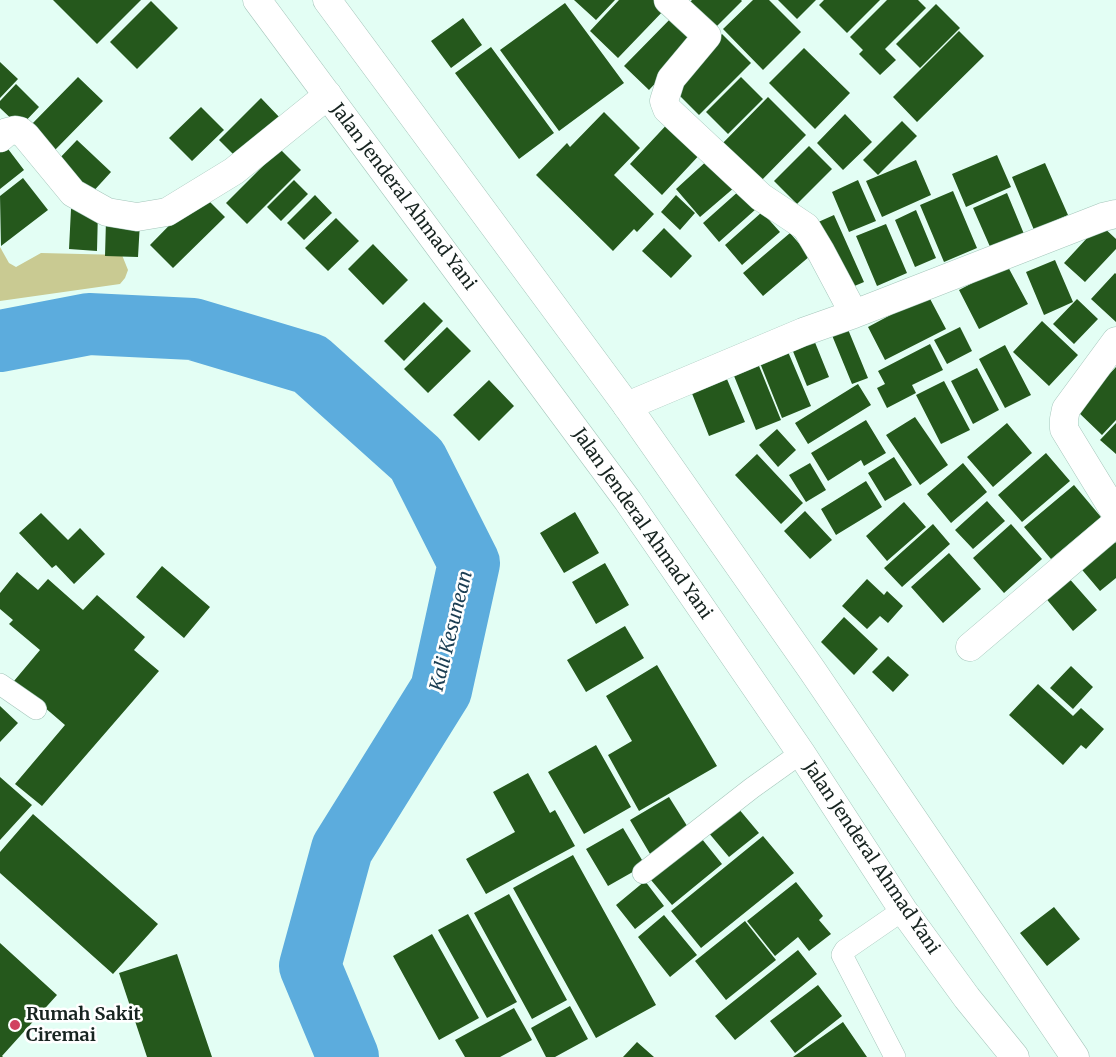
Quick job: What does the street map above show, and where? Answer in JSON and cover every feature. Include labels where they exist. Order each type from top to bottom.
[{"type":"main road","name":"Jalan Jenderal Ahmad Yani","points":[[257,0],[628,501],[800,753],[903,910],[967,998],[1015,1057]]},
{"type":"main road","points":[[327,0],[627,406],[812,670],[1075,1057]]},
{"type":"main road","points":[[668,0],[707,36],[671,79],[665,93],[664,101],[667,110],[761,197],[806,227],[854,314]]},
{"type":"main road","points":[[0,138],[7,132],[20,131],[73,193],[107,212],[137,217],[166,212],[234,171],[328,95]]},
{"type":"main road","points":[[627,406],[803,332],[1103,217],[1116,214]]},
{"type":"main road","points":[[1116,341],[1066,409],[1064,419],[1064,429],[1116,514]]},
{"type":"main road","points":[[970,648],[1116,523]]},
{"type":"lane","points":[[0,684],[36,709]]},
{"type":"lane","points":[[643,873],[800,753]]},
{"type":"lane","points":[[895,1057],[842,955],[845,950],[903,910]]},
{"type":"green space","points":[[0,247],[9,263],[16,267],[41,253],[122,255],[128,270],[120,284],[0,301]]},
{"type":"building","points":[[53,0],[141,0],[97,44]]},
{"type":"building","points":[[574,0],[615,0],[596,20]]},
{"type":"building","points":[[619,0],[660,0],[667,7],[618,58],[590,31]]},
{"type":"building","points":[[692,0],[742,1],[711,32],[685,7]]},
{"type":"building","points":[[753,0],[769,0],[801,32],[763,70],[723,29]]},
{"type":"building","points":[[778,0],[816,0],[797,19]]},
{"type":"building","points":[[824,0],[880,0],[847,33],[819,5]]},
{"type":"building","points":[[887,0],[918,0],[926,8],[885,49],[896,60],[880,75],[859,54],[863,50],[850,37]]},
{"type":"building","points":[[151,1],[178,28],[137,69],[110,42]]},
{"type":"building","points":[[565,3],[624,83],[559,131],[500,50]]},
{"type":"building","points":[[936,4],[960,28],[920,68],[896,44]]},
{"type":"building","points":[[676,13],[700,36],[649,90],[624,66]]},
{"type":"building","points":[[463,18],[482,45],[451,68],[431,41]]},
{"type":"building","points":[[959,31],[984,56],[917,122],[893,97]]},
{"type":"building","points":[[722,34],[751,63],[699,115],[670,86]]},
{"type":"building","points":[[491,47],[554,133],[519,159],[455,73]]},
{"type":"building","points":[[804,48],[850,93],[815,129],[769,83]]},
{"type":"building","points":[[0,62],[18,79],[0,98]]},
{"type":"building","points":[[78,77],[103,101],[54,151],[29,127]]},
{"type":"building","points":[[741,77],[763,99],[728,134],[706,112]]},
{"type":"building","points":[[16,84],[39,107],[20,127],[0,108],[0,101]]},
{"type":"building","points":[[768,97],[806,135],[756,186],[718,148]]},
{"type":"building","points":[[261,98],[282,120],[241,162],[219,140]]},
{"type":"building","points":[[201,107],[224,130],[192,161],[169,138]]},
{"type":"building","points":[[604,112],[640,148],[614,175],[654,214],[637,232],[634,229],[613,251],[536,175],[567,143],[570,147]]},
{"type":"building","points":[[845,114],[872,142],[843,170],[817,143]]},
{"type":"building","points":[[672,119],[704,150],[662,195],[630,164]]},
{"type":"building","points":[[902,121],[917,136],[878,175],[863,160]]},
{"type":"building","points":[[77,140],[111,172],[90,195],[56,162]]},
{"type":"building","points":[[2,141],[24,170],[0,189],[0,143]]},
{"type":"building","points":[[809,146],[832,169],[797,204],[774,181]]},
{"type":"building","points":[[280,149],[301,170],[247,224],[226,203]]},
{"type":"building","points":[[997,155],[1011,187],[966,207],[952,174]]},
{"type":"building","points":[[710,158],[735,187],[700,217],[676,189]]},
{"type":"building","points":[[916,160],[931,195],[882,217],[866,181]]},
{"type":"building","points":[[1045,163],[1068,215],[1034,230],[1012,177]]},
{"type":"building","points":[[23,178],[48,210],[1,246],[0,196]]},
{"type":"building","points":[[294,180],[308,194],[281,221],[267,207]]},
{"type":"building","points":[[858,180],[876,221],[849,232],[832,192]]},
{"type":"building","points":[[740,190],[756,209],[719,242],[703,223]]},
{"type":"building","points":[[953,191],[977,248],[944,262],[920,205]]},
{"type":"building","points":[[201,193],[225,217],[173,268],[150,245]]},
{"type":"building","points":[[1007,193],[1024,234],[991,249],[973,208]]},
{"type":"building","points":[[315,195],[332,213],[304,240],[287,223]]},
{"type":"building","points":[[676,195],[695,213],[680,230],[661,212]]},
{"type":"building","points":[[71,209],[98,210],[97,251],[69,249]]},
{"type":"building","points":[[916,210],[936,258],[915,267],[895,220]]},
{"type":"building","points":[[762,212],[780,232],[742,265],[725,245]]},
{"type":"building","points":[[834,215],[864,282],[845,290],[816,223]]},
{"type":"building","points":[[336,218],[359,241],[328,271],[305,248]]},
{"type":"building","points":[[106,220],[140,222],[138,257],[105,256]]},
{"type":"building","points":[[886,224],[907,273],[877,286],[856,236]]},
{"type":"building","points":[[1100,224],[1116,239],[1116,249],[1085,282],[1064,263]]},
{"type":"building","points":[[664,228],[692,256],[671,278],[642,251]]},
{"type":"building","points":[[790,233],[810,256],[763,296],[743,273]]},
{"type":"building","points":[[373,244],[408,280],[383,305],[348,269]]},
{"type":"building","points":[[1055,260],[1073,302],[1044,315],[1026,272]]},
{"type":"building","points":[[1007,265],[1028,304],[979,329],[959,290]]},
{"type":"building","points":[[1116,274],[1116,322],[1091,299]]},
{"type":"building","points":[[928,295],[946,329],[885,360],[868,327]]},
{"type":"building","points":[[1077,299],[1098,319],[1074,344],[1053,324]]},
{"type":"building","points":[[424,302],[443,321],[404,361],[384,341]]},
{"type":"building","points":[[1042,321],[1078,355],[1049,386],[1013,352]]},
{"type":"building","points":[[845,322],[868,378],[852,384],[829,328]]},
{"type":"building","points":[[447,327],[471,351],[428,393],[404,369]]},
{"type":"building","points":[[960,327],[972,351],[947,364],[934,340]]},
{"type":"building","points":[[812,335],[829,377],[807,386],[790,344]]},
{"type":"building","points":[[930,344],[943,370],[912,385],[916,393],[887,408],[877,388],[885,384],[878,371]]},
{"type":"building","points":[[1005,345],[1031,395],[1005,408],[979,359]]},
{"type":"building","points":[[786,347],[811,406],[782,418],[758,358]]},
{"type":"building","points":[[757,361],[781,420],[756,430],[732,371]]},
{"type":"building","points":[[1116,367],[1116,420],[1102,435],[1076,410]]},
{"type":"building","points":[[977,368],[999,410],[973,424],[951,381]]},
{"type":"building","points":[[724,372],[745,422],[709,436],[689,386]]},
{"type":"building","points":[[489,380],[514,406],[479,441],[453,415]]},
{"type":"building","points":[[944,381],[970,430],[941,444],[916,395]]},
{"type":"building","points":[[858,384],[871,405],[808,444],[795,423]]},
{"type":"building","points":[[915,417],[948,465],[920,485],[886,435]]},
{"type":"building","points":[[866,420],[886,453],[864,466],[861,460],[828,481],[811,453]]},
{"type":"building","points":[[1007,423],[1032,453],[993,487],[967,457]]},
{"type":"building","points":[[1116,423],[1116,454],[1100,440]]},
{"type":"building","points":[[777,429],[796,450],[778,467],[759,445]]},
{"type":"building","points":[[1046,453],[1070,481],[1022,522],[998,495]]},
{"type":"building","points":[[757,454],[803,503],[781,524],[735,475]]},
{"type":"building","points":[[894,457],[912,485],[885,501],[868,473]]},
{"type":"building","points":[[810,463],[826,490],[806,502],[789,475]]},
{"type":"building","points":[[963,463],[987,492],[951,523],[927,494]]},
{"type":"building","points":[[866,481],[882,507],[836,535],[821,509]]},
{"type":"building","points":[[1074,485],[1101,517],[1051,559],[1024,527]]},
{"type":"building","points":[[987,501],[1005,521],[973,549],[955,530]]},
{"type":"building","points":[[904,502],[926,527],[887,561],[866,536]]},
{"type":"building","points":[[805,511],[832,540],[810,559],[784,531]]},
{"type":"building","points":[[575,512],[599,553],[564,573],[540,533]]},
{"type":"building","points":[[41,513],[68,540],[80,528],[105,554],[74,584],[56,565],[52,568],[19,533]]},
{"type":"building","points":[[933,524],[950,544],[902,587],[884,568]]},
{"type":"building","points":[[1011,524],[1042,559],[1004,593],[973,558]]},
{"type":"building","points":[[1111,537],[1116,543],[1116,578],[1100,591],[1078,565]]},
{"type":"building","points":[[949,553],[981,589],[943,623],[911,587]]},
{"type":"building","points":[[605,563],[629,605],[596,624],[572,582]]},
{"type":"building","points":[[162,566],[210,607],[184,638],[136,597]]},
{"type":"building","points":[[17,572],[38,590],[48,579],[83,610],[97,595],[145,637],[134,650],[159,671],[42,806],[15,784],[65,725],[14,681],[40,650],[9,624],[13,620],[0,609],[0,593]]},
{"type":"building","points":[[1067,576],[1097,610],[1073,631],[1044,596]]},
{"type":"building","points":[[867,579],[884,595],[887,591],[903,606],[888,623],[880,616],[867,629],[842,606]]},
{"type":"building","points":[[844,617],[878,649],[854,675],[821,642]]},
{"type":"building","points":[[625,626],[644,658],[586,692],[567,660]]},
{"type":"building","points":[[888,656],[909,675],[893,692],[872,672]]},
{"type":"building","points":[[657,665],[717,766],[639,811],[608,755],[632,741],[606,696]]},
{"type":"building","points":[[1071,666],[1093,687],[1073,709],[1050,688]]},
{"type":"building","points":[[1038,684],[1073,716],[1081,708],[1104,729],[1086,749],[1081,745],[1063,765],[1009,715]]},
{"type":"building","points":[[0,706],[18,723],[0,742]]},
{"type":"building","points":[[596,745],[631,807],[584,834],[548,772]]},
{"type":"building","points":[[528,773],[550,813],[555,810],[575,846],[486,894],[466,859],[515,832],[493,792]]},
{"type":"building","points":[[0,777],[32,805],[0,840]]},
{"type":"building","points":[[669,797],[689,829],[653,859],[630,820]]},
{"type":"building","points":[[738,808],[759,833],[729,857],[708,832]]},
{"type":"building","points":[[33,814],[158,924],[113,974],[0,873],[0,852]]},
{"type":"building","points":[[623,828],[645,865],[608,886],[586,849]]},
{"type":"building","points":[[763,836],[794,873],[701,948],[671,911]]},
{"type":"building","points":[[702,839],[722,864],[672,905],[651,880]]},
{"type":"building","points":[[573,855],[656,1005],[596,1038],[513,888]]},
{"type":"building","points":[[645,881],[664,906],[635,929],[616,905]]},
{"type":"building","points":[[796,882],[823,916],[819,920],[831,934],[809,951],[798,937],[775,956],[747,921]]},
{"type":"building","points":[[509,894],[567,1000],[532,1019],[474,913]]},
{"type":"building","points":[[1054,907],[1080,939],[1047,966],[1020,933]]},
{"type":"building","points":[[468,914],[517,1002],[487,1018],[438,930]]},
{"type":"building","points":[[664,915],[697,955],[670,977],[638,937]]},
{"type":"building","points":[[745,921],[776,960],[726,1000],[695,961]]},
{"type":"building","points":[[432,934],[479,1018],[439,1040],[393,956]]},
{"type":"building","name":"Rumah Sakit Ciremai","points":[[0,943],[57,995],[3,1057],[0,1057]]},
{"type":"building","points":[[798,950],[817,974],[735,1040],[715,1016]]},
{"type":"building","points":[[177,954],[212,1057],[147,1057],[119,973]]},
{"type":"building","points":[[818,985],[842,1016],[795,1053],[770,1021]]},
{"type":"building","points":[[570,1006],[588,1039],[555,1057],[546,1057],[531,1028]]},
{"type":"building","points":[[514,1008],[532,1040],[500,1057],[465,1057],[455,1040]]},
{"type":"building","points":[[843,1022],[867,1057],[793,1057]]},
{"type":"building","points":[[637,1042],[654,1057],[623,1057]]},
{"type":"waterway","name":"Kali Kesunean","points":[[0,341],[89,324],[193,329],[310,364],[417,460],[469,563],[441,690],[342,849],[310,966],[348,1057]]},
{"type":"place","name":"Rumah Sakit Ciremai","points":[[15,1025]]}]
